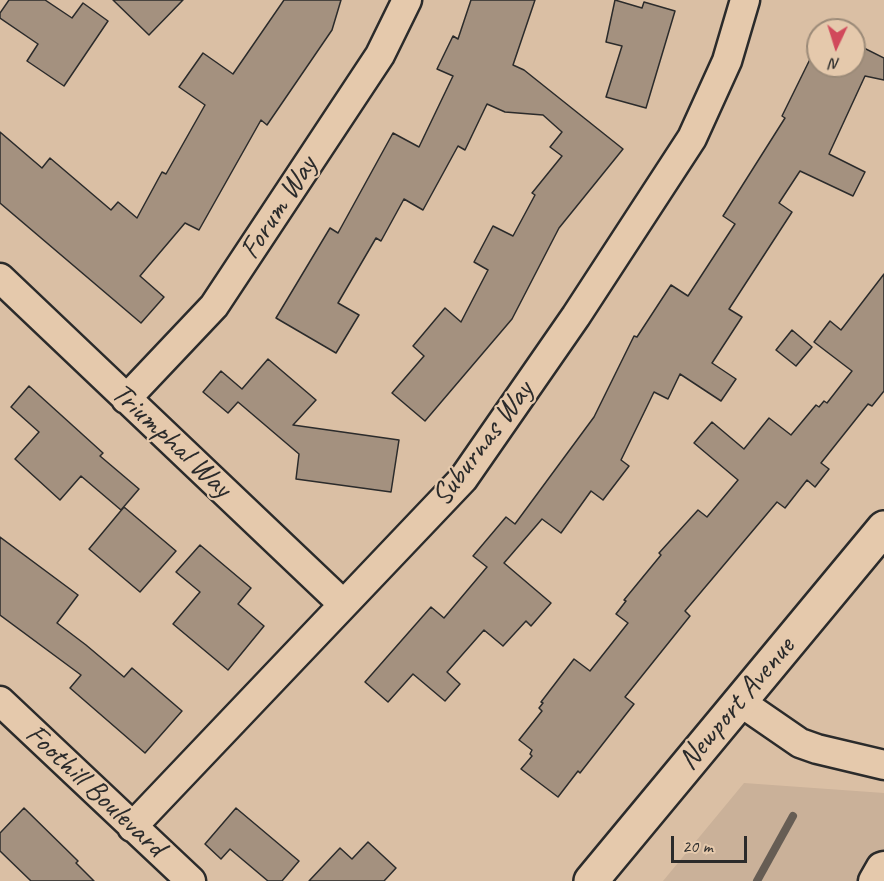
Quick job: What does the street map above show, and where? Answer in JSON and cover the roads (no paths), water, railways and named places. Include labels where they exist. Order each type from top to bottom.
[{"type":"main road","name":"Newport Avenue","points":[[591,881],[884,528]]},
{"type":"street","name":"Forum Way","points":[[126,399],[214,306],[380,55],[407,0]]},
{"type":"street","name":"Suburnas Way","points":[[132,827],[463,479],[582,306],[692,138],[727,61],[746,0]]},
{"type":"street","name":"Triumphal Way","points":[[0,278],[343,604]]},
{"type":"street","name":"Foothill Boulevard","points":[[0,701],[191,881]]},
{"type":"street","points":[[739,701],[800,743],[884,765]]},
{"type":"street","points":[[873,881],[881,867],[884,866]]},
{"type":"waterway","points":[[757,881],[793,816]]}]
